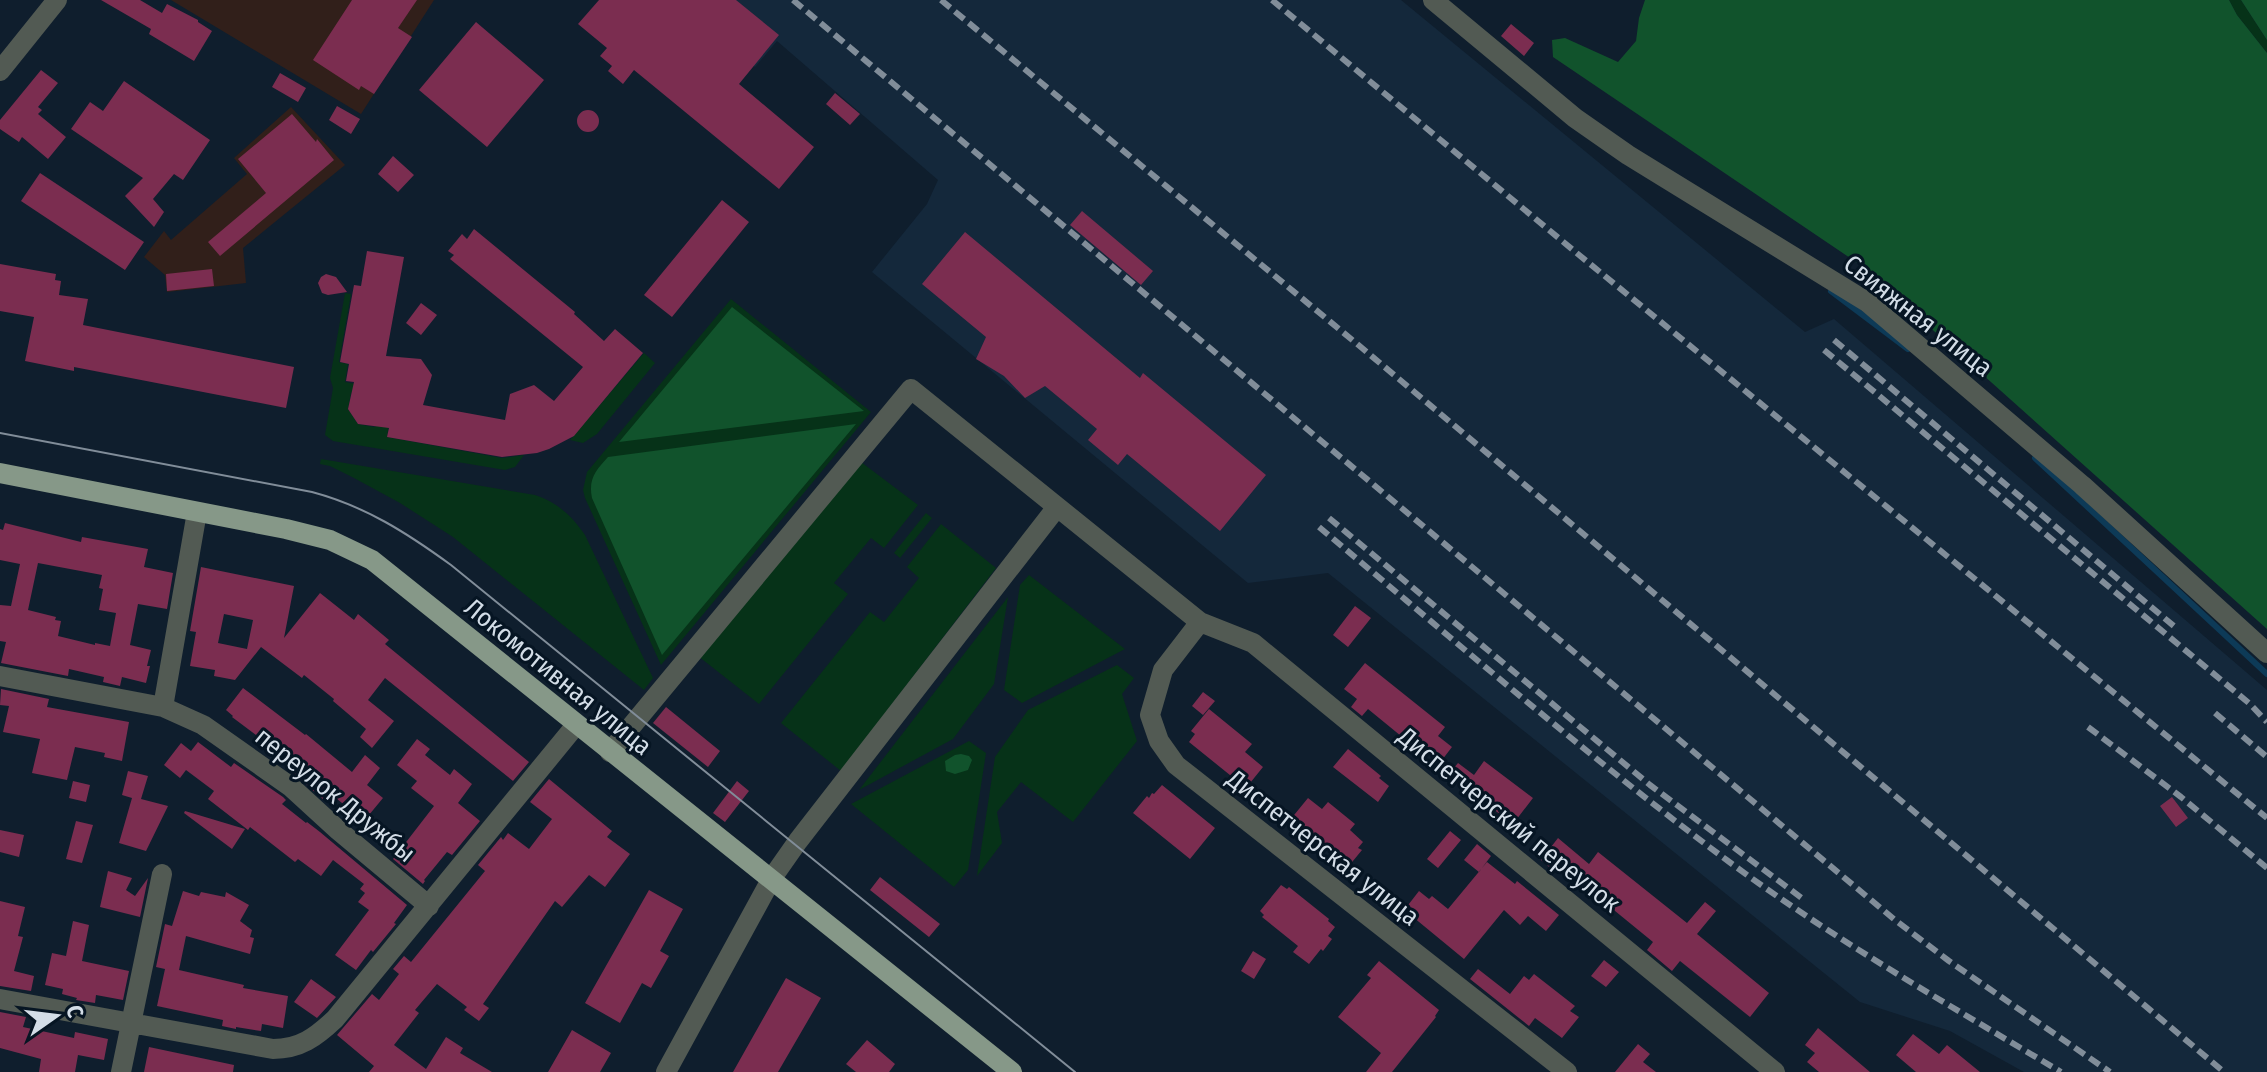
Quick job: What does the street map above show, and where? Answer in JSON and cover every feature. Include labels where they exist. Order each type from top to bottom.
[{"type":"main road","name":"Локомотивная улица","points":[[0,473],[286,529],[330,540],[372,560],[1012,1072]]},
{"type":"street","points":[[0,71],[57,0]]},
{"type":"street","name":"Свияжная улица","points":[[1433,0],[1575,118],[1628,155],[1867,302],[2082,485],[2267,653]]},
{"type":"street","name":"Диспетчерский переулок","points":[[610,752],[911,389],[1200,622],[1253,643],[1775,1072]]},
{"type":"street","points":[[666,1072],[772,878],[1057,507]]},
{"type":"street","points":[[163,707],[197,512]]},
{"type":"street","name":"Диспетчерская улица","points":[[1200,622],[1163,670],[1150,715],[1159,741],[1176,765],[1567,1072]]},
{"type":"street","name":"переулок Дружбы","points":[[0,676],[163,707],[203,725],[291,787],[429,906]]},
{"type":"street","points":[[0,999],[273,1049],[287,1049],[316,1037],[335,1019],[576,725]]},
{"type":"street","points":[[121,1072],[162,874]]},
{"type":"shaded area","points":[[171,0],[434,0],[361,114]]},
{"type":"shaded area","points":[[673,0],[1401,0],[1805,332],[1834,319],[2267,690],[2267,1072],[2024,1072],[1950,1031],[1860,1002],[1328,573],[1248,583],[872,272],[927,204],[938,180],[777,41],[755,67]]},
{"type":"shaded area","points":[[291,107],[345,165],[243,248],[246,283],[167,292],[165,275],[144,257],[164,231],[171,240],[247,174],[234,158]]},
{"type":"green space","points":[[1645,0],[2229,0],[2267,53],[2267,629],[1859,264],[1553,57],[1552,40],[1565,38],[1618,62],[1636,41]]},
{"type":"green space","points":[[2229,0],[2241,0],[2267,40],[2267,53],[2237,15]]},
{"type":"green space","points":[[2241,0],[2267,0],[2267,40]]},
{"type":"green space","points":[[345,293],[351,294],[339,362],[348,364],[345,382],[361,385],[351,393],[348,409],[358,424],[374,427],[388,417],[387,437],[502,458],[524,455],[515,467],[505,470],[333,441],[325,435],[333,388],[330,378]]},
{"type":"green space","points":[[731,299],[871,412],[661,665],[583,490],[587,472]]},
{"type":"green space","points":[[732,307],[864,411],[619,442]]},
{"type":"green space","points":[[644,353],[655,363],[597,434],[583,443],[570,440]]},
{"type":"green space","points":[[856,424],[662,655],[592,498],[592,480],[600,466],[608,457]]},
{"type":"green space","points":[[321,459],[535,495],[557,506],[585,535],[653,678],[644,690],[453,537],[400,503],[330,466],[320,464]]},
{"type":"green space","points":[[861,462],[918,505],[884,548],[871,538],[834,583],[848,594],[759,704],[698,656]]},
{"type":"green space","points":[[926,513],[932,518],[900,558],[894,553]]},
{"type":"green space","points":[[941,524],[996,568],[841,771],[781,723],[870,612],[884,622],[919,578],[907,567]]},
{"type":"green space","points":[[1029,575],[1125,649],[1022,703],[1004,690],[1020,585]]},
{"type":"green space","points":[[1008,597],[994,684],[953,739],[859,790]]},
{"type":"green space","points":[[1117,665],[1134,678],[1122,694],[1137,741],[1073,822],[1021,782],[997,812],[1002,843],[977,876],[995,757],[1028,710]]},
{"type":"green space","points":[[969,741],[986,753],[968,870],[954,887],[851,804]]},
{"type":"green space","points":[[961,754],[972,760],[968,770],[955,774],[946,771],[945,761]]},
{"type":"building","points":[[101,0],[140,0],[162,13],[167,4],[212,31],[194,61],[149,34],[151,29]]},
{"type":"building","points":[[352,0],[417,0],[398,28],[412,37],[374,94],[361,86],[359,90],[313,60]]},
{"type":"building","points":[[599,0],[736,0],[779,35],[739,84],[814,147],[779,189],[634,70],[623,84],[608,71],[612,66],[600,56],[607,48],[578,24]]},
{"type":"building","points":[[476,22],[544,80],[487,147],[419,90]]},
{"type":"building","points":[[1511,24],[1534,43],[1524,56],[1501,36]]},
{"type":"building","points":[[41,70],[58,83],[38,107],[42,110],[38,114],[66,137],[48,159],[22,137],[19,142],[0,129],[0,120]]},
{"type":"building","points":[[280,73],[306,88],[298,102],[272,87]]},
{"type":"building","points":[[124,81],[210,140],[183,180],[174,174],[153,199],[164,212],[154,227],[125,196],[143,178],[71,129],[90,102],[103,111]]},
{"type":"building","points":[[835,93],[860,114],[850,125],[826,104]]},
{"type":"building","points":[[337,106],[360,119],[351,134],[329,120]]},
{"type":"building","points":[[584,110],[592,110],[599,121],[592,132],[584,132],[577,125],[577,117]]},
{"type":"building","points":[[292,114],[334,160],[220,256],[208,242],[266,193],[238,159]]},
{"type":"building","points":[[393,156],[414,175],[398,192],[378,174]]},
{"type":"building","points":[[40,173],[144,242],[125,270],[21,201]]},
{"type":"building","points":[[722,200],[749,222],[672,317],[644,295]]},
{"type":"building","points":[[1082,211],[1153,271],[1141,285],[1070,225]]},
{"type":"building","points":[[474,229],[575,312],[604,341],[615,329],[643,353],[574,436],[537,453],[502,457],[387,437],[389,428],[358,424],[348,409],[354,382],[346,381],[349,364],[340,362],[354,285],[361,286],[367,251],[404,257],[386,356],[421,359],[432,375],[423,405],[505,420],[510,394],[534,385],[554,401],[583,367],[450,259],[454,255],[448,251],[462,234],[467,239]]},
{"type":"building","points":[[965,232],[1140,378],[1143,373],[1266,475],[1220,531],[1127,454],[1118,465],[1088,440],[1097,429],[1045,386],[1025,398],[1004,376],[976,359],[986,337],[922,284]]},
{"type":"building","points":[[0,264],[56,274],[55,280],[61,281],[59,295],[88,299],[83,325],[294,367],[286,408],[74,367],[74,371],[25,361],[34,317],[0,311]]},
{"type":"building","points":[[212,269],[214,286],[167,291],[166,274]]},
{"type":"building","points":[[326,274],[336,277],[347,292],[322,293],[318,283]]},
{"type":"building","points":[[421,303],[437,315],[421,335],[406,323]]},
{"type":"building","points":[[5,523],[81,542],[82,537],[148,549],[144,567],[173,573],[167,609],[138,604],[130,645],[151,650],[146,683],[122,677],[120,686],[103,682],[104,677],[69,669],[68,676],[1,663],[6,642],[0,641],[0,605],[11,606],[20,564],[0,560],[0,529],[3,530]],"holes":[[[38,563],[102,575],[99,610],[116,613],[110,646],[58,636],[61,621],[28,610]]]},
{"type":"building","points":[[201,567],[294,586],[284,638],[320,593],[354,620],[358,614],[389,640],[385,644],[529,762],[513,781],[385,678],[368,700],[394,721],[372,748],[360,737],[366,729],[334,699],[261,647],[235,680],[214,676],[215,670],[190,666],[196,632],[190,631]],"holes":[[[224,614],[253,620],[247,649],[218,643]]]},
{"type":"building","points":[[1355,606],[1371,618],[1348,647],[1333,635]]},
{"type":"building","points":[[1365,663],[1445,727],[1438,736],[1452,747],[1442,760],[1427,749],[1423,754],[1368,709],[1362,716],[1351,707],[1357,699],[1344,689]]},
{"type":"building","points":[[243,688],[352,772],[365,755],[380,768],[367,785],[383,798],[364,821],[331,794],[325,801],[290,770],[295,764],[232,717],[226,710]]},
{"type":"building","points":[[1,689],[49,699],[47,707],[129,722],[122,761],[104,757],[105,753],[75,747],[67,780],[32,773],[40,739],[3,732],[9,706],[0,705]]},
{"type":"building","points":[[1203,692],[1215,701],[1203,715],[1192,706]]},
{"type":"building","points":[[666,707],[720,751],[708,767],[653,723]]},
{"type":"building","points":[[1209,709],[1252,744],[1245,752],[1263,767],[1246,788],[1189,742],[1195,734],[1191,731]]},
{"type":"building","points":[[417,739],[430,749],[425,755],[450,775],[454,769],[472,784],[458,803],[480,821],[452,855],[447,852],[423,884],[393,859],[434,806],[411,788],[417,781],[397,765]]},
{"type":"building","points":[[198,742],[231,767],[234,763],[283,797],[286,800],[282,804],[407,905],[396,924],[356,970],[335,955],[369,910],[358,902],[365,893],[360,889],[364,884],[333,860],[321,876],[298,859],[295,862],[208,799],[214,791],[186,770],[180,778],[164,765],[181,743],[191,751]]},
{"type":"building","points":[[1348,749],[1389,786],[1378,802],[1333,767]]},
{"type":"building","points":[[1484,761],[1533,798],[1513,824],[1448,775],[1458,763],[1474,775]]},
{"type":"building","points":[[128,771],[148,776],[141,799],[168,806],[146,851],[119,843],[132,798],[122,795]]},
{"type":"building","points":[[549,779],[612,831],[607,837],[630,854],[605,887],[589,875],[562,907],[555,901],[483,1004],[489,1008],[479,1021],[464,1010],[467,1007],[437,984],[415,1010],[419,1013],[394,1045],[426,1069],[446,1037],[463,1048],[460,1053],[492,1072],[369,1072],[374,1066],[337,1035],[372,994],[379,1000],[399,974],[393,969],[404,956],[411,962],[485,871],[478,865],[501,837],[503,840],[508,833],[529,849],[552,819],[530,802]]},
{"type":"building","points":[[73,781],[90,785],[86,802],[69,798]]},
{"type":"building","points":[[737,781],[749,791],[725,822],[713,813]]},
{"type":"building","points":[[1162,785],[1215,828],[1190,859],[1133,813],[1147,796],[1149,798]]},
{"type":"building","points":[[2172,797],[2188,818],[2176,827],[2160,806]]},
{"type":"building","points":[[1308,798],[1322,809],[1328,802],[1355,824],[1350,830],[1363,842],[1358,848],[1362,850],[1348,867],[1290,820]]},
{"type":"building","points":[[185,811],[245,829],[232,849]]},
{"type":"building","points":[[76,821],[93,825],[82,863],[66,859]]},
{"type":"building","points":[[0,830],[24,835],[19,857],[0,852]]},
{"type":"building","points":[[1450,831],[1461,840],[1438,868],[1427,859]]},
{"type":"building","points":[[1558,838],[1589,864],[1598,852],[1687,923],[1705,902],[1716,911],[1697,934],[1769,993],[1750,1017],[1680,961],[1672,971],[1647,950],[1653,942],[1560,866],[1555,872],[1541,860]]},
{"type":"building","points":[[1477,844],[1491,856],[1479,872],[1464,860]]},
{"type":"building","points":[[1487,862],[1515,884],[1517,881],[1559,915],[1546,931],[1528,916],[1520,925],[1504,910],[1464,959],[1405,909],[1419,891],[1429,899],[1432,896],[1448,909]]},
{"type":"building","points":[[108,871],[132,878],[126,890],[135,896],[148,878],[140,917],[100,907]]},
{"type":"building","points":[[880,877],[940,924],[929,937],[870,890]]},
{"type":"building","points":[[1281,885],[1287,889],[1289,887],[1335,927],[1328,936],[1332,939],[1309,964],[1293,952],[1298,946],[1262,917],[1264,915],[1260,911]]},
{"type":"building","points":[[649,890],[683,909],[660,951],[669,956],[651,988],[642,983],[620,1023],[585,1003]]},
{"type":"building","points":[[183,891],[199,896],[201,892],[225,897],[226,892],[249,905],[240,921],[252,930],[250,937],[254,938],[250,954],[186,936],[179,970],[244,985],[243,988],[288,996],[283,1028],[262,1024],[261,1031],[236,1029],[222,1026],[223,1020],[157,1006],[165,969],[156,967],[165,924],[172,926]]},
{"type":"building","points":[[0,901],[25,907],[18,936],[23,937],[14,971],[34,976],[31,991],[0,986]]},
{"type":"building","points":[[73,921],[89,925],[82,961],[129,971],[123,1000],[96,995],[95,1003],[76,1000],[62,994],[63,989],[45,985],[52,953],[66,956]]},
{"type":"building","points":[[1253,951],[1266,959],[1254,979],[1241,971]]},
{"type":"building","points":[[1604,960],[1619,972],[1606,987],[1591,976]]},
{"type":"building","points":[[1379,961],[1439,1010],[1392,1072],[1366,1072],[1381,1053],[1338,1017],[1371,978],[1367,975]]},
{"type":"building","points":[[1478,969],[1510,994],[1524,976],[1529,980],[1534,974],[1575,1006],[1570,1011],[1579,1017],[1562,1038],[1535,1018],[1529,1026],[1470,979]]},
{"type":"building","points":[[786,978],[821,998],[778,1072],[733,1072]]},
{"type":"building","points":[[311,979],[336,997],[317,1018],[294,1002]]},
{"type":"building","points":[[0,1012],[26,1017],[23,1027],[74,1038],[75,1032],[108,1039],[104,1060],[78,1055],[75,1072],[39,1072],[41,1059],[0,1048]]},
{"type":"building","points":[[1818,1028],[1870,1072],[1819,1072],[1807,1062],[1815,1053],[1805,1045]]},
{"type":"building","points":[[572,1030],[611,1053],[600,1072],[548,1072]]},
{"type":"building","points":[[1913,1034],[1939,1054],[1947,1045],[1980,1072],[1916,1072],[1896,1055]]},
{"type":"building","points":[[867,1040],[895,1064],[889,1072],[856,1072],[846,1064]]},
{"type":"building","points":[[1638,1044],[1650,1054],[1643,1062],[1656,1072],[1615,1072]]},
{"type":"building","points":[[149,1047],[234,1065],[233,1072],[144,1072]]},
{"type":"waterway","points":[[1831,291],[1908,349]]},
{"type":"waterway","points":[[2035,458],[2267,674]]},
{"type":"tram line","points":[[0,433],[312,492],[350,505],[402,532],[451,565],[1075,1072]]},
{"type":"railway","points":[[793,0],[1895,920],[2110,1072]]},
{"type":"railway","points":[[941,0],[1362,348],[2224,1072]]},
{"type":"railway","points":[[1272,0],[2267,818]]},
{"type":"railway","points":[[1834,340],[2175,627]]},
{"type":"railway","points":[[1824,350],[2250,704],[2267,722]]},
{"type":"railway","points":[[1329,518],[1650,785],[1803,899]]},
{"type":"railway","points":[[1319,527],[1572,739],[1728,861],[1850,944],[2061,1072]]},
{"type":"railway","points":[[2215,713],[2267,757]]},
{"type":"railway","points":[[2088,727],[2181,797],[2267,868]]}]
